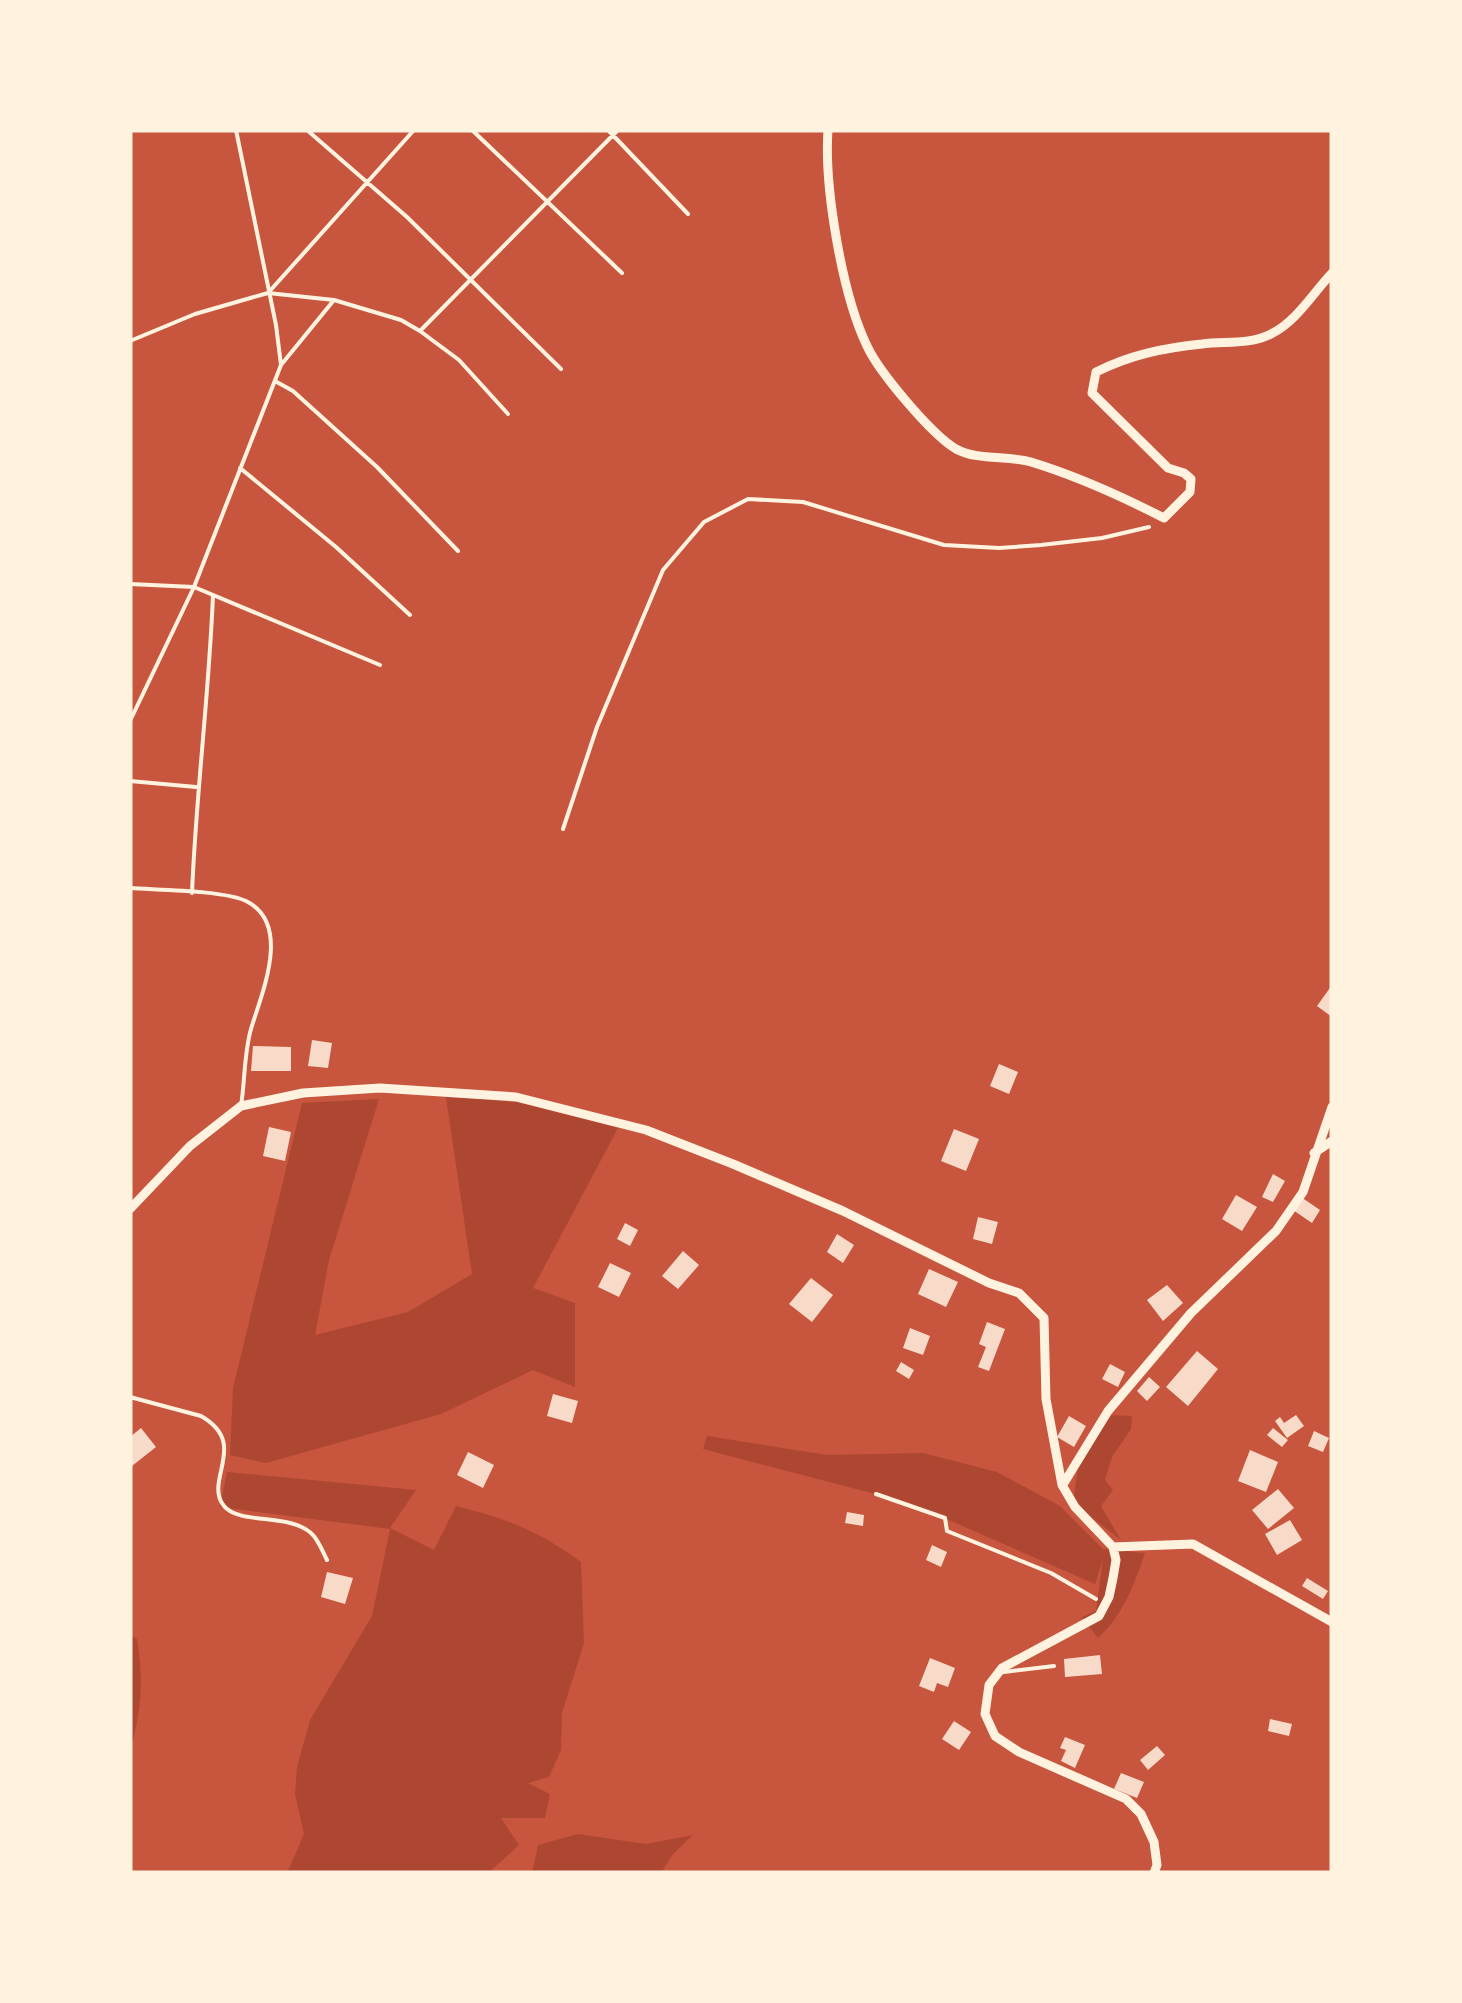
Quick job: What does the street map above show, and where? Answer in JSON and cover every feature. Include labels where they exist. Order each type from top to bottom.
[{"type":"street","points":[[828,130],[828,184],[851,303],[868,349],[916,412],[957,450],[1024,460],[1056,470],[1164,518],[1190,492],[1191,479],[1168,468],[1092,393],[1096,372],[1125,358],[1158,349],[1252,342],[1275,332],[1300,311],[1332,273]]},
{"type":"street","points":[[130,1209],[190,1146],[242,1106],[303,1093],[380,1088],[516,1097],[646,1130],[842,1212],[1019,1293],[1044,1318],[1046,1399],[1062,1485],[1075,1507],[1113,1547],[1116,1560],[1099,1616],[1022,1656],[998,1673],[989,1685],[985,1714],[995,1736],[1019,1752],[1126,1799],[1141,1814],[1154,1842],[1154,1873]]},
{"type":"street","points":[[1062,1485],[1108,1411],[1191,1314],[1276,1232],[1302,1192],[1332,1107]]},
{"type":"street","points":[[1314,1153],[1332,1141]]},
{"type":"street","points":[[1113,1547],[1192,1544],[1332,1622]]},
{"type":"lane","points":[[236,130],[281,365]]},
{"type":"lane","points":[[308,130],[470,279],[561,370]]},
{"type":"lane","points":[[268,293],[414,130]]},
{"type":"lane","points":[[472,130],[622,273]]},
{"type":"lane","points":[[420,331],[613,132],[688,214]]},
{"type":"lane","points":[[130,342],[195,314],[268,293],[334,300],[401,320],[420,331],[459,360],[508,414]]},
{"type":"lane","points":[[130,721],[194,587],[281,365],[334,300]]},
{"type":"lane","points":[[274,382],[293,391],[377,467],[458,551]]},
{"type":"lane","points":[[240,468],[336,546],[410,615]]},
{"type":"lane","points":[[130,584],[194,587],[380,666]]},
{"type":"lane","points":[[192,893],[196,786],[209,683],[212,596]]},
{"type":"lane","points":[[130,781],[196,786]]},
{"type":"lane","points":[[130,888],[248,902],[262,916],[270,942],[270,971],[251,1030],[242,1106]]},
{"type":"lane","points":[[130,1397],[210,1421],[224,1444],[225,1458],[218,1485],[224,1506],[236,1515],[262,1516],[311,1533],[328,1560]]},
{"type":"lane","points":[[998,1673],[1054,1666]]},
{"type":"path","points":[[563,829],[597,726],[664,570],[704,522],[748,499],[803,502],[944,544],[999,548],[1142,531],[1164,518]]},
{"type":"path","points":[[876,1494],[945,1518],[947,1531],[1051,1574],[1105,1604]]},
{"type":"shaded area","points":[[446,1097],[517,1102],[618,1128],[533,1288],[575,1303],[575,1387],[533,1370],[441,1414],[266,1463],[230,1455],[233,1388],[302,1103],[379,1099],[329,1260],[315,1335],[408,1312],[472,1274]]},
{"type":"shaded area","points":[[1112,1415],[1132,1416],[1131,1429],[1112,1457],[1105,1480],[1113,1490],[1101,1506],[1121,1540],[1073,1503],[1079,1460]]},
{"type":"shaded area","points":[[707,1436],[827,1455],[923,1453],[997,1472],[1060,1506],[1103,1549],[1145,1553],[1121,1610],[1098,1638],[1082,1617],[1096,1611],[1103,1559],[1095,1584],[910,1503],[703,1449]]},
{"type":"shaded area","points":[[227,1472],[416,1490],[390,1528],[434,1550],[456,1506],[522,1527],[581,1562],[584,1643],[562,1713],[561,1750],[549,1777],[528,1783],[550,1794],[545,1818],[501,1818],[519,1845],[488,1873],[287,1873],[304,1834],[295,1794],[297,1767],[310,1720],[372,1616],[390,1529],[220,1507]]},
{"type":"shaded area","points":[[130,1635],[137,1639],[141,1683],[130,1753]]},
{"type":"shaded area","points":[[578,1834],[646,1844],[693,1835],[673,1854],[661,1873],[532,1873],[538,1845]]},
{"type":"building","points":[[1332,985],[1332,1017],[1317,1006]]},
{"type":"building","points":[[312,1040],[332,1043],[328,1068],[308,1066]]},
{"type":"building","points":[[253,1046],[291,1047],[291,1071],[251,1071]]},
{"type":"building","points":[[999,1064],[1018,1072],[1009,1094],[990,1086]]},
{"type":"building","points":[[269,1127],[291,1132],[285,1161],[263,1156]]},
{"type":"building","points":[[954,1129],[979,1139],[966,1171],[941,1161]]},
{"type":"building","points":[[1273,1174],[1285,1181],[1273,1202],[1262,1197]]},
{"type":"building","points":[[1236,1195],[1257,1207],[1242,1231],[1222,1219]]},
{"type":"building","points":[[1301,1197],[1320,1210],[1312,1223],[1293,1210]]},
{"type":"building","points":[[978,1217],[998,1222],[992,1244],[973,1239]]},
{"type":"building","points":[[625,1223],[638,1230],[630,1246],[617,1239]]},
{"type":"building","points":[[837,1234],[854,1245],[843,1263],[827,1252]]},
{"type":"building","points":[[683,1251],[699,1265],[678,1289],[662,1276]]},
{"type":"building","points":[[610,1263],[631,1273],[619,1297],[598,1287]]},
{"type":"building","points":[[929,1269],[958,1282],[946,1307],[918,1294]]},
{"type":"building","points":[[811,1278],[833,1295],[812,1322],[789,1304]]},
{"type":"building","points":[[1167,1285],[1183,1303],[1163,1321],[1147,1300]]},
{"type":"building","points":[[987,1322],[1005,1329],[989,1371],[978,1367],[986,1347],[979,1344]]},
{"type":"building","points":[[910,1328],[930,1336],[923,1355],[903,1348]]},
{"type":"building","points":[[1197,1351],[1218,1369],[1188,1406],[1166,1387]]},
{"type":"building","points":[[901,1362],[914,1370],[909,1379],[896,1371]]},
{"type":"building","points":[[1110,1364],[1125,1372],[1118,1387],[1102,1379]]},
{"type":"building","points":[[1149,1377],[1160,1387],[1147,1401],[1137,1391]]},
{"type":"building","points":[[553,1394],[578,1401],[572,1423],[547,1416]]},
{"type":"building","points":[[1296,1415],[1304,1426],[1287,1438],[1275,1421],[1280,1417],[1284,1423]]},
{"type":"building","points":[[1069,1416],[1086,1426],[1074,1447],[1057,1437]]},
{"type":"building","points":[[141,1428],[156,1447],[132,1466],[130,1437]]},
{"type":"building","points":[[1273,1428],[1288,1440],[1282,1447],[1267,1435]]},
{"type":"building","points":[[1314,1431],[1329,1438],[1323,1452],[1308,1446]]},
{"type":"building","points":[[1250,1450],[1278,1462],[1266,1492],[1238,1481]]},
{"type":"building","points":[[468,1452],[494,1465],[483,1488],[457,1475]]},
{"type":"building","points":[[1278,1489],[1294,1508],[1268,1529],[1252,1510]]},
{"type":"building","points":[[847,1512],[864,1515],[863,1526],[845,1523]]},
{"type":"building","points":[[1290,1520],[1302,1540],[1277,1555],[1265,1534]]},
{"type":"building","points":[[932,1545],[947,1552],[941,1567],[926,1560]]},
{"type":"building","points":[[327,1572],[353,1578],[345,1604],[321,1597]]},
{"type":"building","points":[[1307,1578],[1328,1591],[1323,1599],[1302,1586]]},
{"type":"building","points":[[1100,1655],[1102,1674],[1065,1677],[1064,1659]]},
{"type":"building","points":[[930,1658],[955,1668],[948,1687],[937,1683],[934,1692],[919,1686]]},
{"type":"building","points":[[1270,1719],[1292,1724],[1289,1736],[1268,1731]]},
{"type":"building","points":[[954,1721],[971,1732],[959,1750],[942,1739]]},
{"type":"building","points":[[1065,1737],[1085,1745],[1075,1768],[1061,1761],[1066,1750],[1060,1748]]},
{"type":"building","points":[[1157,1746],[1165,1755],[1148,1770],[1140,1760]]},
{"type":"building","points":[[1121,1773],[1144,1782],[1137,1798],[1114,1789]]}]
